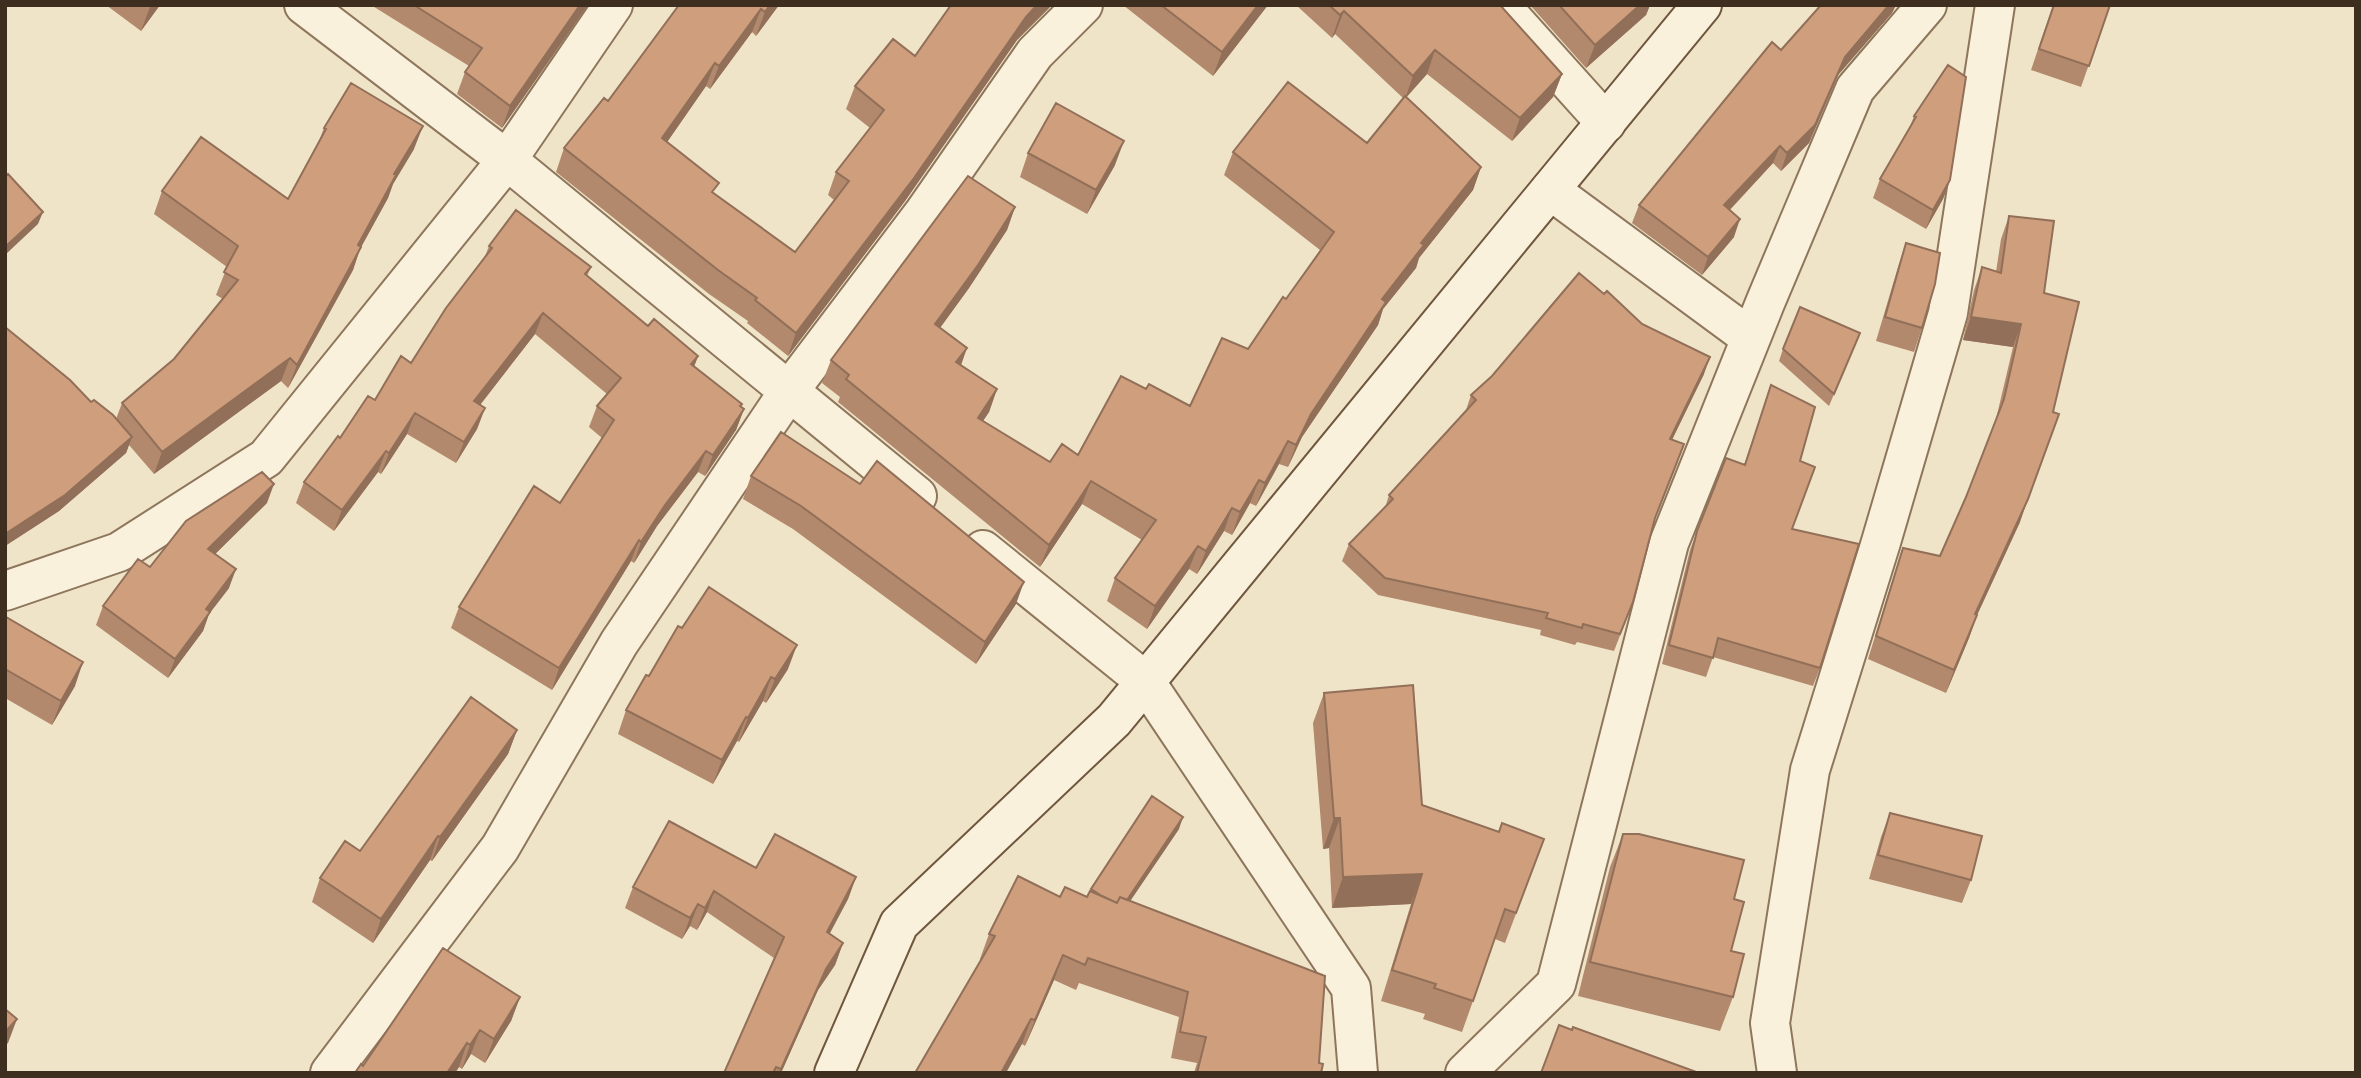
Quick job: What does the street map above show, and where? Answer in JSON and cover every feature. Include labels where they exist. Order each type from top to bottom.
[{"type":"street","points":[[304,5],[507,160],[1145,681],[1351,988],[1357,1073]]},
{"type":"street","points":[[5,591],[119,552],[266,458],[507,160],[613,5]]},
{"type":"street","points":[[330,1073],[500,848],[619,643],[789,391],[923,214],[1035,53],[1083,5]]},
{"type":"street","points":[[1500,5],[1606,123]]},
{"type":"street","points":[[834,1073],[899,924],[1114,720],[1702,5]]},
{"type":"street","points":[[1465,1073],[1556,984],[1669,543],[1855,89],[1927,5]]},
{"type":"street","points":[[1777,1073],[1770,1023],[1810,770],[1948,313],[1994,5]]},
{"type":"street","points":[[1550,190],[1751,338]]},
{"type":"building","points":[[414,5],[580,5],[510,106],[465,72],[482,48]]},
{"type":"building","points":[[679,5],[770,5],[765,12],[761,9],[719,66],[715,63],[662,138],[719,183],[712,192],[795,252],[849,181],[836,172],[884,110],[855,86],[893,39],[915,56],[951,5],[1037,5],[914,178],[796,333],[755,300],[757,298],[564,148],[604,98],[608,101]]},
{"type":"building","points":[[1161,5],[1258,5],[1222,52]]},
{"type":"building","points":[[1329,5],[1500,5],[1562,74],[1520,118],[1435,50],[1413,76],[1344,11],[1340,15]]},
{"type":"building","points":[[1559,5],[1640,5],[1595,45]]},
{"type":"building","points":[[1821,5],[1889,5],[1845,57],[1815,125],[1787,153],[1780,146],[1724,205],[1740,219],[1708,257],[1639,205],[1772,42],[1781,50]]},
{"type":"building","points":[[2054,5],[2110,5],[2089,66],[2039,49]]},
{"type":"building","points":[[1948,65],[1966,77],[1950,180],[1933,210],[1880,179],[1916,117],[1914,116]]},
{"type":"building","points":[[1288,82],[1367,143],[1405,96],[1481,167],[1421,243],[1424,245],[1382,299],[1386,302],[1311,414],[1296,445],[1288,441],[1265,483],[1259,480],[1240,512],[1232,508],[1206,551],[1198,546],[1155,606],[1115,578],[1156,520],[1091,481],[1049,545],[846,379],[849,375],[831,360],[968,176],[1015,207],[978,265],[935,324],[967,348],[956,362],[997,389],[978,418],[1050,462],[1062,444],[1078,455],[1121,376],[1146,389],[1149,384],[1190,406],[1222,338],[1248,349],[1283,297],[1286,299],[1334,232],[1233,152]]},
{"type":"building","points":[[351,83],[423,126],[394,174],[396,175],[358,245],[361,247],[297,365],[290,358],[162,452],[122,403],[174,359],[238,280],[224,272],[238,246],[162,191],[201,137],[288,199],[326,129],[324,128]]},
{"type":"building","points":[[1056,103],[1124,141],[1096,190],[1028,153]]},
{"type":"building","points":[[8,174],[43,212],[5,247],[5,177]]},
{"type":"building","points":[[516,210],[591,267],[585,274],[648,326],[654,319],[698,356],[691,364],[742,404],[740,406],[744,409],[713,455],[706,451],[641,542],[639,540],[559,668],[459,607],[534,486],[560,503],[614,420],[597,406],[621,378],[543,313],[474,401],[485,408],[464,442],[415,413],[389,453],[386,451],[342,510],[304,482],[338,436],[340,438],[368,396],[375,400],[401,356],[411,363],[446,308],[492,248],[489,246]]},
{"type":"building","points":[[2009,216],[2054,221],[2044,293],[2079,302],[2053,412],[2059,414],[2028,499],[1975,614],[1977,615],[1954,670],[1876,636],[1903,548],[1940,556],[2004,399],[2021,324],[1971,317],[1982,267],[2001,273]]},
{"type":"building","points":[[1906,243],[1940,253],[1935,284],[1922,328],[1885,317]]},
{"type":"building","points":[[1579,273],[1604,294],[1607,291],[1642,324],[1710,357],[1670,439],[1684,444],[1655,518],[1633,602],[1620,634],[1583,624],[1582,628],[1546,618],[1548,613],[1385,578],[1349,544],[1393,499],[1389,495],[1476,400],[1471,395],[1492,376]]},
{"type":"building","points":[[1800,307],[1860,333],[1834,394],[1783,349]]},
{"type":"building","points":[[5,327],[70,380],[91,402],[94,400],[113,415],[132,437],[65,495],[5,534]]},
{"type":"building","points":[[1771,385],[1815,407],[1800,461],[1815,467],[1792,529],[1859,544],[1820,668],[1718,638],[1713,658],[1669,645],[1697,531],[1726,458],[1745,465]]},
{"type":"building","points":[[781,432],[860,484],[877,461],[1024,582],[985,642],[801,506],[751,476]]},
{"type":"building","points":[[262,472],[274,484],[208,549],[236,569],[206,609],[210,612],[175,659],[103,606],[138,559],[150,567],[186,521]]},
{"type":"building","points":[[709,587],[797,645],[775,679],[771,677],[722,760],[626,710],[678,626],[682,628]]},
{"type":"building","points":[[5,617],[83,662],[61,701],[5,669]]},
{"type":"building","points":[[1413,685],[1422,805],[1499,832],[1502,823],[1544,839],[1516,913],[1505,909],[1473,1001],[1434,988],[1436,984],[1392,970],[1422,874],[1343,877],[1340,818],[1334,818],[1324,693]]},
{"type":"building","points":[[471,697],[517,730],[440,837],[438,836],[381,919],[320,878],[345,841],[360,851]]},
{"type":"building","points":[[1152,796],[1183,817],[1127,900],[1120,897],[1117,903],[1091,889]]},
{"type":"building","points":[[1890,813],[1982,836],[1971,880],[1878,855]]},
{"type":"building","points":[[669,821],[756,868],[775,834],[856,877],[827,932],[843,943],[826,969],[781,1069],[776,1067],[773,1073],[724,1073],[784,937],[714,891],[705,908],[698,904],[690,918],[633,887]]},
{"type":"building","points":[[1623,834],[1639,834],[1744,860],[1734,899],[1744,902],[1731,951],[1744,954],[1733,997],[1590,962]]},
{"type":"building","points":[[1018,876],[1060,897],[1065,887],[1087,897],[1090,891],[1117,903],[1120,897],[1325,976],[1319,1063],[1323,1064],[1321,1073],[1197,1073],[1206,1037],[1180,1032],[1188,992],[1088,958],[1085,965],[1063,955],[1035,1020],[1031,1019],[1001,1073],[915,1073],[995,936],[989,934]]},
{"type":"building","points":[[443,948],[520,997],[494,1039],[480,1030],[470,1045],[467,1043],[447,1073],[355,1073],[361,1064],[363,1066]]},
{"type":"building","points":[[5,1009],[17,1019],[5,1032]]},
{"type":"building","points":[[1559,1025],[1572,1030],[1573,1027],[1699,1073],[1541,1073]]}]
